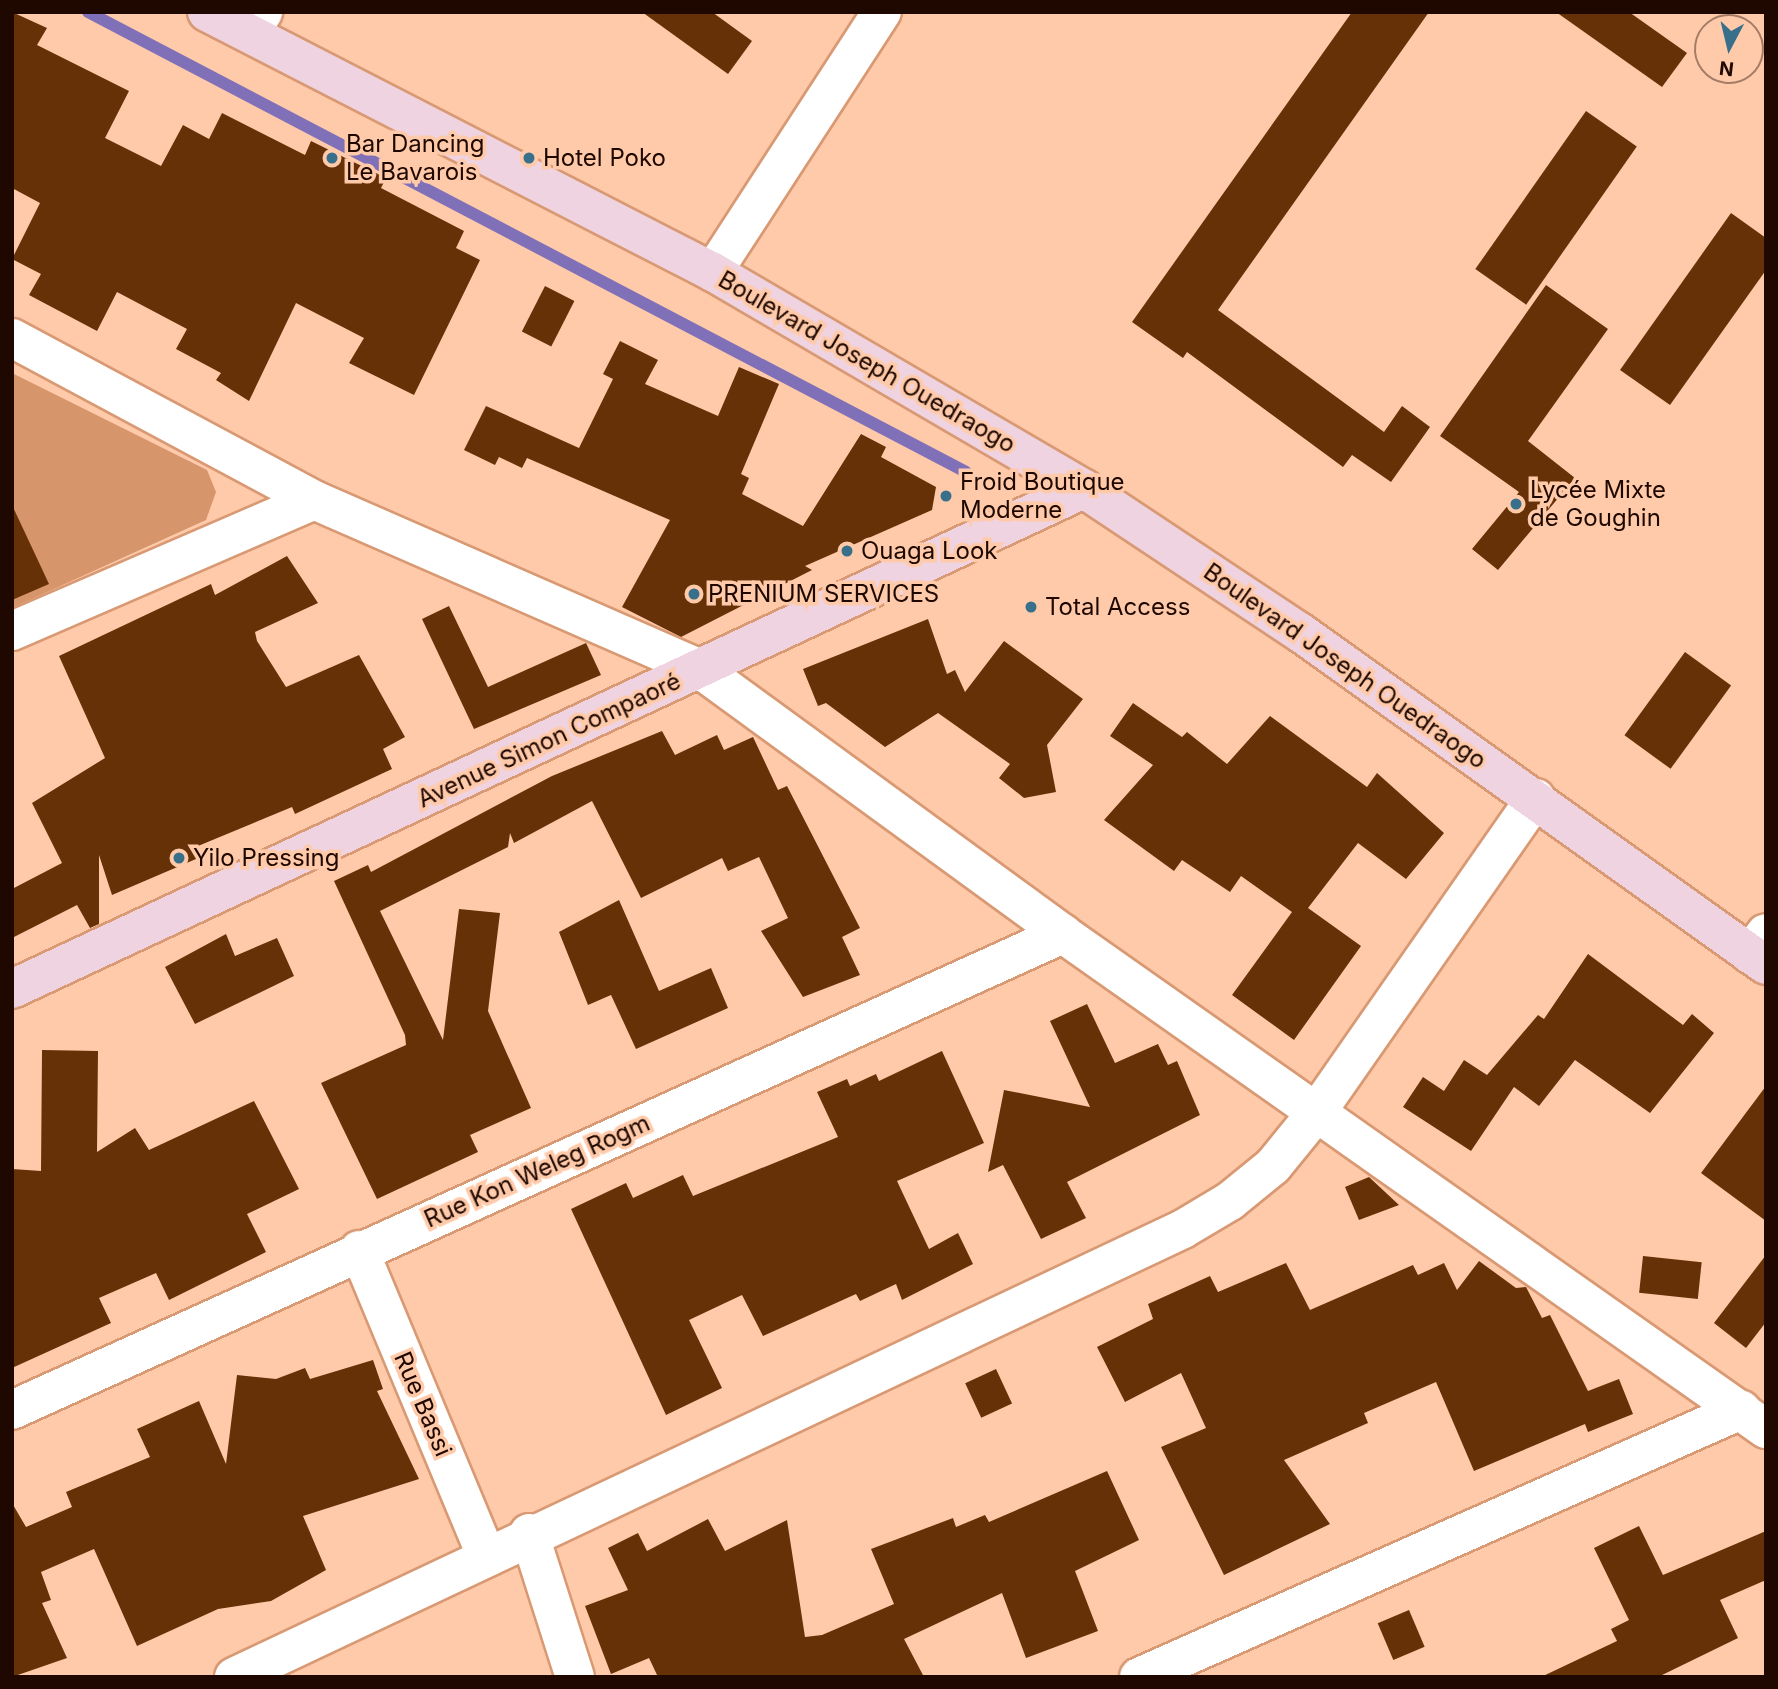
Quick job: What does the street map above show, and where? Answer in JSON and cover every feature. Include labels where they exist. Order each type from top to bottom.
[{"type":"street","name":"Boulevard Joseph Ouedraogo","points":[[206,12],[256,23],[713,272],[1084,489],[1761,951]]},
{"type":"street","points":[[713,272],[882,12]]},
{"type":"street","points":[[12,338],[314,500],[700,669],[1063,934],[1753,1420]]},
{"type":"street","name":"Avenue Simon Compaoré","points":[[12,989],[1084,489]]},
{"type":"street","points":[[12,631],[314,500]]},
{"type":"street","points":[[234,1677],[487,1558],[529,1533],[1183,1229],[1273,1166],[1316,1113],[1536,797]]},
{"type":"street","name":"Rue Kon Weleg Rogm","points":[[12,1410],[359,1250],[1063,934]]},
{"type":"street","name":"Rue Bassi","points":[[359,1250],[487,1558]]},
{"type":"street","points":[[1139,1677],[1753,1420]]},
{"type":"street","points":[[529,1533],[575,1677]]},
{"type":"shaded area","points":[[12,373],[207,470],[216,492],[206,520],[12,608]]},
{"type":"building","points":[[12,12],[47,28],[37,45],[129,91],[105,138],[161,166],[183,125],[209,139],[222,113],[305,155],[311,141],[386,178],[381,188],[464,231],[456,248],[480,260],[414,395],[349,363],[364,338],[296,303],[249,401],[216,380],[221,373],[176,349],[187,329],[117,292],[97,331],[29,295],[41,274],[12,259],[40,203],[12,188]]},
{"type":"building","points":[[642,12],[712,12],[752,41],[728,74]]},
{"type":"building","points":[[1352,12],[1429,12],[1218,310],[1384,432],[1402,406],[1430,427],[1391,482],[1352,455],[1343,467],[1187,352],[1183,358],[1132,322]]},
{"type":"building","points":[[1556,12],[1629,12],[1687,53],[1662,87]]},
{"type":"building","points":[[1586,111],[1637,147],[1526,305],[1475,269]]},
{"type":"building","points":[[1731,213],[1766,238],[1766,270],[1670,405],[1620,370]]},
{"type":"building","points":[[1546,285],[1608,329],[1528,441],[1575,478],[1498,570],[1472,549],[1519,492],[1440,436]]},
{"type":"building","points":[[545,286],[574,301],[551,346],[522,331]]},
{"type":"building","points":[[620,341],[658,360],[645,384],[718,416],[739,367],[779,384],[741,474],[749,478],[742,494],[803,526],[861,434],[886,447],[881,457],[936,487],[932,510],[805,566],[812,570],[681,637],[622,607],[670,520],[527,458],[522,468],[499,457],[495,465],[464,450],[486,406],[579,448],[613,379],[603,374]]},
{"type":"building","points":[[12,505],[49,584],[12,600]]},
{"type":"building","points":[[287,556],[318,603],[255,632],[257,641],[286,687],[359,655],[405,737],[383,749],[392,769],[295,814],[292,807],[198,846],[203,856],[112,895],[99,855],[99,924],[90,928],[77,905],[12,938],[12,889],[62,863],[32,803],[105,758],[59,656],[211,584],[215,595]]},
{"type":"building","points":[[449,606],[488,687],[586,643],[601,675],[474,729],[422,619]]},
{"type":"building","points":[[928,619],[947,674],[955,670],[965,692],[1004,641],[1083,699],[1047,745],[1056,792],[1024,798],[999,778],[1010,764],[938,713],[885,747],[826,703],[818,706],[803,669]]},
{"type":"building","points":[[1685,652],[1731,686],[1671,769],[1624,735]]},
{"type":"building","points":[[1133,703],[1182,737],[1187,732],[1227,764],[1270,716],[1367,787],[1377,773],[1444,833],[1406,879],[1358,843],[1308,908],[1361,946],[1294,1040],[1232,995],[1292,912],[1241,876],[1230,892],[1182,860],[1174,871],[1104,820],[1153,765],[1110,736]]},
{"type":"building","points":[[662,731],[675,755],[717,735],[724,750],[753,737],[778,790],[787,786],[860,928],[842,937],[860,975],[803,997],[761,931],[788,918],[759,857],[728,871],[722,858],[641,898],[592,801],[514,843],[510,833],[508,847],[380,911],[443,1040],[459,909],[500,913],[488,1011],[531,1108],[470,1135],[478,1152],[377,1199],[321,1083],[406,1045],[405,1035],[334,881],[368,865],[371,872],[552,776]]},
{"type":"building","points":[[619,900],[659,991],[711,968],[728,1008],[636,1049],[611,995],[588,1005],[559,932]]},
{"type":"building","points":[[226,934],[235,956],[277,938],[294,976],[195,1024],[165,967]]},
{"type":"building","points":[[1588,954],[1683,1025],[1692,1014],[1714,1033],[1650,1113],[1575,1060],[1539,1106],[1514,1087],[1471,1151],[1403,1107],[1423,1077],[1444,1091],[1464,1060],[1487,1075],[1538,1015],[1544,1019]]},
{"type":"building","points":[[1087,1004],[1115,1063],[1158,1044],[1168,1065],[1177,1061],[1200,1115],[1067,1182],[1086,1218],[1041,1239],[1003,1165],[988,1172],[1004,1090],[1090,1107],[1050,1021]]},
{"type":"building","points":[[42,1050],[98,1051],[97,1152],[135,1128],[149,1150],[254,1101],[299,1189],[247,1214],[266,1252],[169,1300],[156,1273],[99,1298],[111,1323],[12,1368],[12,1169],[41,1171]]},
{"type":"building","points":[[942,1051],[984,1143],[897,1181],[929,1249],[958,1233],[973,1264],[902,1300],[896,1284],[860,1301],[856,1294],[763,1336],[742,1295],[689,1320],[722,1388],[666,1415],[571,1209],[626,1183],[633,1198],[683,1175],[693,1196],[838,1137],[817,1092],[847,1079],[850,1086],[876,1074],[879,1081]]},
{"type":"building","points":[[1766,1086],[1766,1221],[1701,1173]]},
{"type":"building","points":[[1369,1177],[1399,1205],[1359,1220],[1345,1187]]},
{"type":"building","points":[[1766,1255],[1766,1322],[1746,1348],[1714,1323]]},
{"type":"building","points":[[1643,1256],[1702,1262],[1698,1299],[1639,1293]]},
{"type":"building","points":[[1479,1261],[1516,1288],[1526,1287],[1542,1318],[1550,1315],[1588,1391],[1619,1379],[1633,1414],[1588,1432],[1585,1424],[1474,1471],[1436,1382],[1364,1413],[1368,1423],[1284,1460],[1330,1524],[1224,1575],[1161,1447],[1206,1428],[1181,1373],[1125,1402],[1097,1347],[1153,1319],[1148,1304],[1210,1276],[1218,1292],[1286,1263],[1310,1310],[1413,1265],[1418,1275],[1444,1263],[1457,1290]]},
{"type":"building","points":[[373,1360],[383,1389],[377,1391],[419,1479],[303,1516],[326,1570],[271,1601],[218,1609],[137,1646],[94,1549],[41,1572],[51,1600],[42,1603],[67,1658],[12,1677],[12,1503],[26,1527],[72,1507],[66,1492],[150,1457],[137,1429],[199,1401],[226,1464],[237,1375],[276,1379],[305,1368],[310,1379]]},
{"type":"building","points":[[996,1369],[1012,1403],[981,1418],[965,1383]]},
{"type":"building","points":[[1107,1471],[1139,1540],[1075,1571],[1098,1631],[1026,1658],[1002,1593],[904,1639],[924,1677],[658,1677],[649,1658],[611,1674],[585,1606],[628,1590],[608,1548],[638,1533],[647,1551],[708,1519],[725,1551],[787,1520],[805,1637],[822,1635],[894,1604],[871,1549],[953,1518],[956,1527],[985,1515],[989,1522]]},
{"type":"building","points":[[1639,1526],[1663,1575],[1766,1531],[1766,1580],[1720,1600],[1738,1638],[1658,1677],[1541,1677],[1617,1641],[1611,1629],[1629,1620],[1594,1548]]},
{"type":"building","points":[[1409,1610],[1425,1647],[1393,1660],[1378,1623]]},
{"type":"waterway","points":[[88,12],[966,472]]},
{"type":"place","name":"Bar Dancing Le Bavarois","points":[[332,158]]},
{"type":"place","name":"Hotel Poko","points":[[529,158]]},
{"type":"place","name":"Froid Boutique Moderne","points":[[946,496]]},
{"type":"place","name":"Lycée Mixte de Goughin","points":[[1516,504]]},
{"type":"place","name":"Ouaga Look","points":[[847,551]]},
{"type":"place","name":"PRENIUM SERVICES","points":[[694,594]]},
{"type":"place","name":"Total Access","points":[[1031,607]]},
{"type":"place","name":"Yilo Pressing","points":[[179,858]]}]
